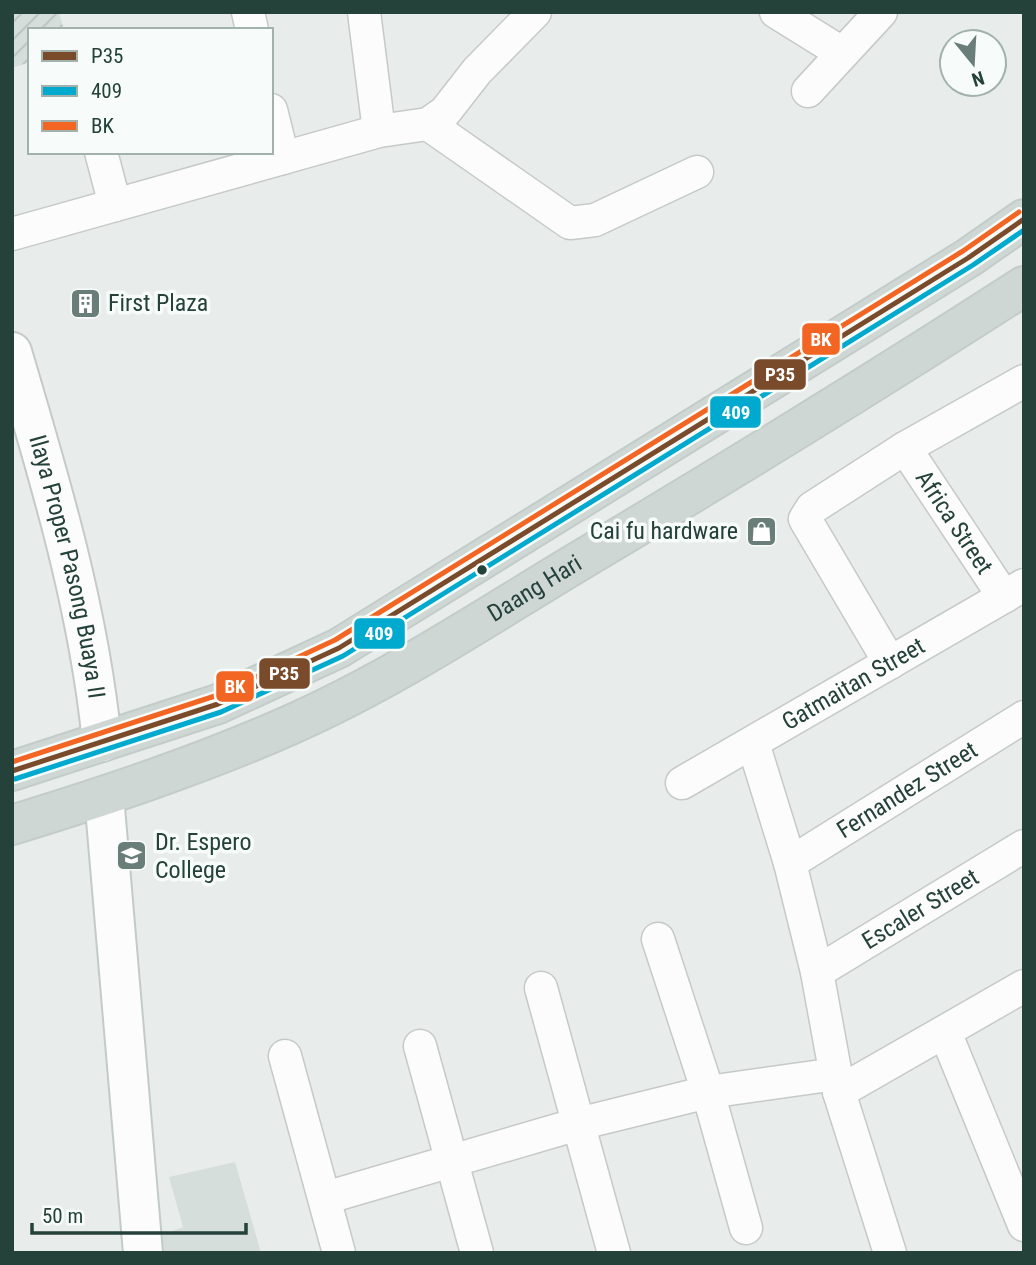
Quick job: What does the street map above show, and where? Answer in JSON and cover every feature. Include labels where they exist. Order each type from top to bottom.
[{"type":"main road","points":[[12,771],[218,704],[339,648],[968,258],[1024,219]]},
{"type":"main road","name":"Daang Hari","points":[[12,825],[104,796],[264,736],[346,699],[465,631],[703,487],[1024,286]]},
{"type":"main road","name":"Ilaya Proper Pasong Buaya II","points":[[12,352],[46,467],[79,597],[97,688],[102,742]]},
{"type":"main road","points":[[104,796],[143,1253]]},
{"type":"street","points":[[364,12],[379,131]]},
{"type":"street","points":[[12,234],[379,131],[428,124],[445,113],[477,71],[535,12]]},
{"type":"street","points":[[776,12],[842,53]]},
{"type":"street","points":[[808,91],[881,12]]},
{"type":"street","points":[[273,118],[283,158]]},
{"type":"street","points":[[428,124],[570,223],[595,220],[697,172]]},
{"type":"street","points":[[102,154],[115,205]]},
{"type":"street","points":[[890,663],[805,519],[812,508],[905,448],[1021,382]]},
{"type":"street","name":"Africa Street","points":[[905,448],[1014,591]]},
{"type":"street","name":"Gatmaitan Street","points":[[682,783],[1014,591]]},
{"type":"street","name":"Fernandez Street","points":[[790,863],[1024,717]]},
{"type":"street","points":[[753,743],[790,863],[817,972],[837,1083],[890,1253]]},
{"type":"street","name":"Escaler Street","points":[[817,972],[1024,846]]},
{"type":"street","points":[[659,939],[708,1092],[746,1228]]},
{"type":"street","points":[[325,1198],[578,1125],[708,1092],[837,1083],[945,1032],[1024,986]]},
{"type":"street","points":[[541,988],[614,1253]]},
{"type":"street","points":[[945,1032],[1024,1225]]},
{"type":"street","points":[[420,1046],[477,1253]]},
{"type":"street","points":[[285,1056],[339,1253]]},
{"type":"shaded area","points":[[12,12],[59,12],[63,28],[28,28],[28,63],[12,68]]},
{"type":"shaded area","points":[[235,1162],[261,1253],[158,1253],[155,1238],[183,1227],[169,1177]]},
{"type":"transit line","name":"BK","points":[[12,762],[215,696],[335,640],[963,251],[1019,212]]},
{"type":"transit line","name":"P35","points":[[12,771],[218,704],[339,648],[968,258],[1024,219]]},
{"type":"transit line","name":"409","points":[[15,779],[221,712],[343,656],[973,265],[1024,230]]},
{"type":"place","name":"First Plaza","points":[[85,303]]},
{"type":"place","name":"Cai fu hardware","points":[[761,531]]},
{"type":"place","name":"Dr. Espero College","points":[[132,856]]}]
